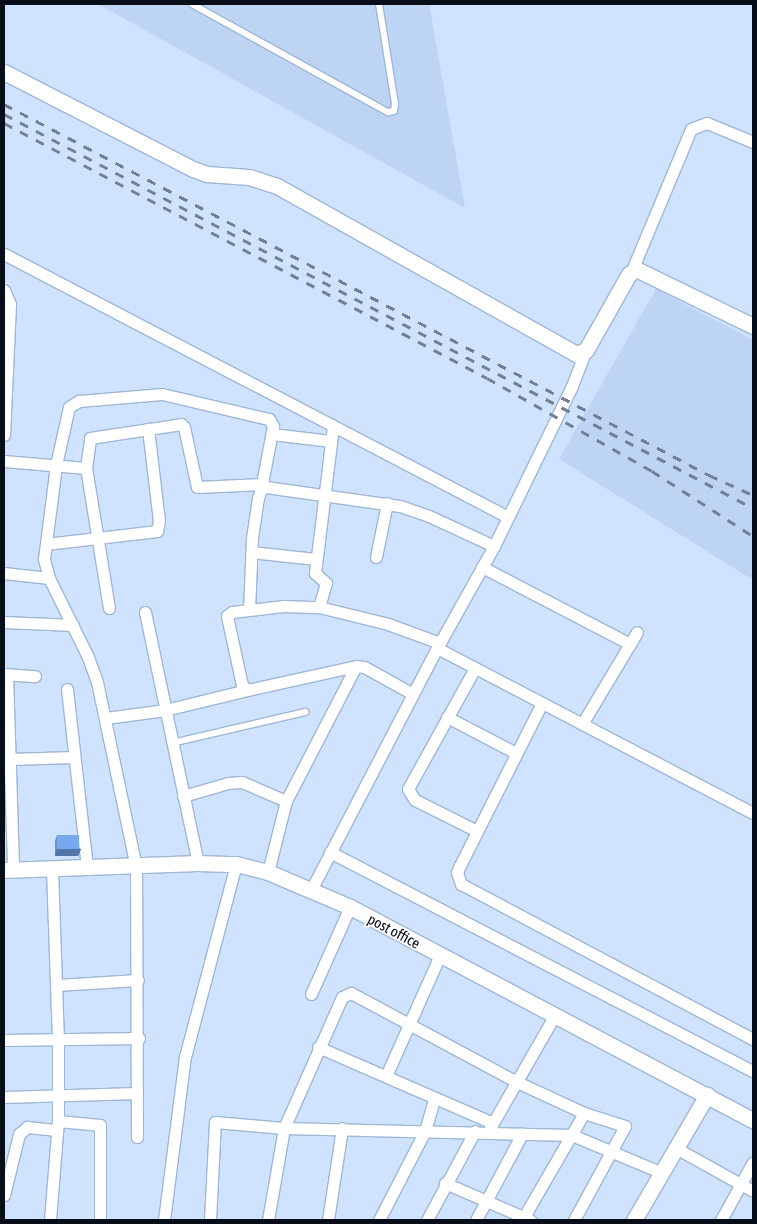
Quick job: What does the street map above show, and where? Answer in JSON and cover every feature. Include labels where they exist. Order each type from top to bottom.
[{"type":"street","points":[[4,72],[193,169],[207,174],[249,177],[277,186],[571,352],[581,354],[586,350]]},
{"type":"street","points":[[312,888],[438,646],[494,546],[572,386],[586,350],[632,270],[691,129],[707,123],[753,139]]},
{"type":"street","points":[[4,254],[508,517]]},
{"type":"street","points":[[632,270],[642,270],[753,326]]},
{"type":"street","points":[[4,290],[10,304],[4,434]]},
{"type":"street","points":[[137,1137],[139,1038],[136,867],[106,718],[92,668],[49,578],[44,559],[56,465],[69,406],[79,401],[140,394],[168,395],[269,419],[273,423],[251,552],[249,610]]},
{"type":"street","points":[[109,608],[86,468],[90,438],[176,424],[184,427],[190,463],[200,489],[271,487],[324,496],[387,503],[429,516],[494,546]]},
{"type":"street","points":[[319,607],[326,583],[315,575],[316,559],[333,427]]},
{"type":"street","points":[[46,544],[96,536],[151,532],[160,527],[148,429]]},
{"type":"street","points":[[272,434],[331,441]]},
{"type":"street","points":[[4,462],[86,468]]},
{"type":"street","points":[[376,557],[387,503]]},
{"type":"street","points":[[251,552],[316,559]]},
{"type":"street","points":[[482,568],[630,644]]},
{"type":"street","points":[[4,573],[49,578]]},
{"type":"street","points":[[247,690],[242,685],[227,619],[232,612],[284,606],[319,607],[388,624],[438,646],[475,668],[753,813]]},
{"type":"street","points":[[145,612],[198,863]]},
{"type":"street","points":[[4,622],[73,625]]},
{"type":"street","points":[[582,724],[637,632]]},
{"type":"street","points":[[106,718],[165,710],[356,666],[364,667],[413,694]]},
{"type":"street","points":[[268,872],[286,801],[356,666]]},
{"type":"street","points":[[475,668],[408,789],[415,800],[477,831]]},
{"type":"street","points":[[8,870],[9,759],[5,674],[35,676]]},
{"type":"street","points":[[67,690],[87,868]]},
{"type":"street","points":[[542,703],[457,872],[461,884],[469,890],[753,1039]]},
{"type":"street","points":[[447,717],[516,754]]},
{"type":"street","points":[[9,759],[74,758]]},
{"type":"street","points":[[184,796],[228,782],[242,782],[286,801]]},
{"type":"street","points":[[330,852],[753,1071]]},
{"type":"street","name":"post office","points":[[8,870],[136,867],[198,863],[236,864],[268,872],[312,888],[350,907],[753,1120]]},
{"type":"street","points":[[164,1220],[185,1056],[236,864]]},
{"type":"street","points":[[50,1220],[58,1126],[58,1041],[52,869]]},
{"type":"street","points":[[311,994],[350,907]]},
{"type":"street","points":[[386,1076],[407,1025],[440,955]]},
{"type":"street","points":[[56,985],[138,980]]},
{"type":"street","points":[[268,1220],[284,1128],[318,1047],[342,997],[348,994],[516,1081],[584,1113],[625,1126],[610,1150],[574,1220]]},
{"type":"street","points":[[210,1220],[215,1122],[284,1128],[425,1131],[475,1131],[490,1127],[556,1015]]},
{"type":"street","points":[[4,1040],[58,1041],[139,1038]]},
{"type":"street","points":[[318,1047],[386,1076],[490,1127],[522,1134],[572,1135],[660,1172]]},
{"type":"street","points":[[4,1097],[137,1094]]},
{"type":"street","points":[[634,1220],[674,1147],[707,1095]]},
{"type":"street","points":[[379,1220],[425,1131],[434,1099]]},
{"type":"street","points":[[445,1183],[525,1219],[584,1113]]},
{"type":"street","points":[[4,1195],[9,1161],[22,1130],[33,1127],[100,1126],[100,1220]]},
{"type":"street","points":[[328,1220],[342,1128]]},
{"type":"street","points":[[427,1220],[445,1183],[475,1131]]},
{"type":"street","points":[[476,1220],[522,1134]]},
{"type":"street","points":[[674,1147],[753,1191]]},
{"type":"street","points":[[721,1220],[753,1162]]},
{"type":"lane","points":[[192,4],[388,112],[394,111],[395,104],[379,4]]},
{"type":"lane","points":[[172,743],[305,712]]},
{"type":"shaded area","points":[[98,4],[429,4],[465,208]]},
{"type":"shaded area","points":[[656,289],[753,340],[753,580],[559,459]]},
{"type":"building","points":[[57,835],[79,835],[79,849],[57,849]]},
{"type":"railway","points":[[4,104],[709,475],[753,495]]},
{"type":"railway","points":[[4,114],[753,508]]},
{"type":"railway","points":[[4,123],[487,378],[652,471],[753,536]]}]
